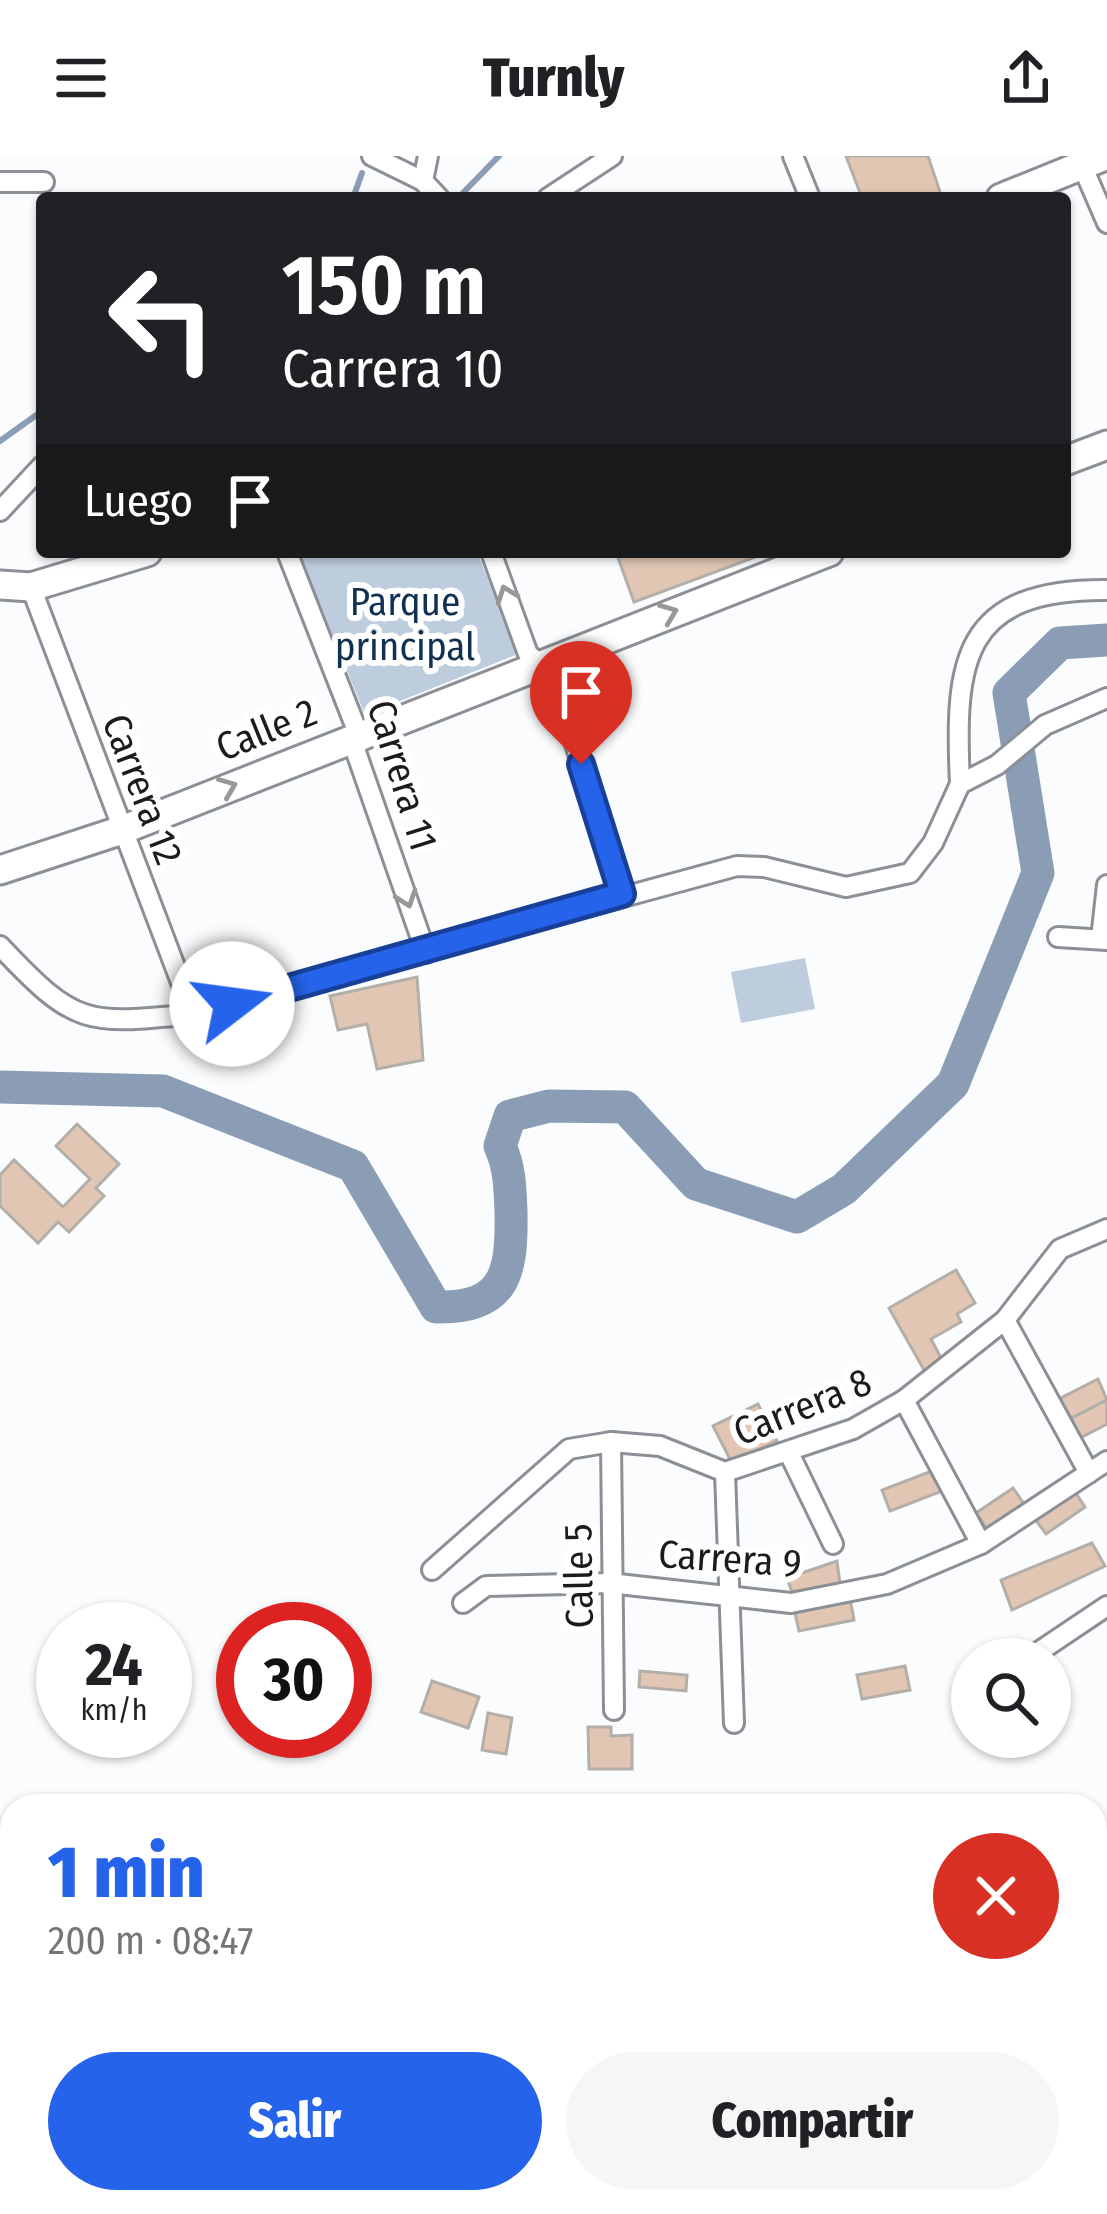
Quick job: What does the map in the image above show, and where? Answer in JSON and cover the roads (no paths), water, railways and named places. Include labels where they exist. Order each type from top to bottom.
[{"type":"main road","points":[[1014,192],[1088,159]]},
{"type":"main road","points":[[1071,459],[1107,445]]},
{"type":"main road","points":[[0,585],[31,587],[128,558]]},
{"type":"main road","name":"Calle 2","points":[[0,870],[122,830],[538,662],[813,558]]},
{"type":"street","points":[[372,156],[433,192]]},
{"type":"street","points":[[428,156],[433,192]]},
{"type":"street","points":[[557,192],[612,156]]},
{"type":"street","points":[[793,156],[808,192]]},
{"type":"street","points":[[1088,159],[1107,224]]},
{"type":"street","points":[[0,182],[44,182]]},
{"type":"street","points":[[0,511],[36,472]]},
{"type":"street","name":"Carrera 11","points":[[289,558],[358,733],[356,752],[426,952]]},
{"type":"street","points":[[492,558],[528,654],[554,676],[622,894]]},
{"type":"street","name":"Carrera 12","points":[[31,587],[193,1014]]},
{"type":"street","points":[[0,946],[46,995],[77,1014],[112,1022],[193,1014],[737,866],[764,867],[846,887],[910,873],[933,843],[960,784],[959,690],[972,652],[996,613],[1042,596],[1107,590]]},
{"type":"street","points":[[960,784],[998,765],[1045,725],[1107,698]]},
{"type":"street","points":[[1058,937],[1104,940],[1107,885]]},
{"type":"street","points":[[1102,1229],[1107,1249]]},
{"type":"street","name":"Carrera 8","points":[[432,1570],[508,1497],[569,1449],[611,1442],[660,1446],[725,1472],[854,1429],[904,1400],[1005,1320],[1060,1249],[1102,1229]]},
{"type":"street","points":[[1005,1320],[1089,1473]]},
{"type":"street","points":[[904,1400],[981,1544]]},
{"type":"street","name":"Calle 5","points":[[611,1442],[614,1710]]},
{"type":"street","points":[[788,1453],[833,1544]]},
{"type":"street","name":"Carrera 9","points":[[463,1603],[486,1586],[609,1583],[791,1603],[886,1584],[981,1544],[1107,1461]]},
{"type":"street","points":[[725,1472],[734,1723]]},
{"type":"street","points":[[1059,1638],[1107,1606]]},
{"type":"waterway","points":[[464,192],[499,156]]},
{"type":"waterway","points":[[355,192],[362,173]]},
{"type":"waterway","points":[[0,441],[36,415]]},
{"type":"waterway","points":[[0,1087],[163,1091],[353,1166],[436,1307],[478,1301],[500,1282],[510,1252],[511,1212],[508,1170],[500,1146],[510,1116],[549,1106],[625,1107],[696,1184],[797,1217],[844,1189],[953,1084],[1038,873],[1009,693],[1060,643],[1107,640]]},
{"type":"park label","name":"Parque principal","points":[[405,624]]}]
